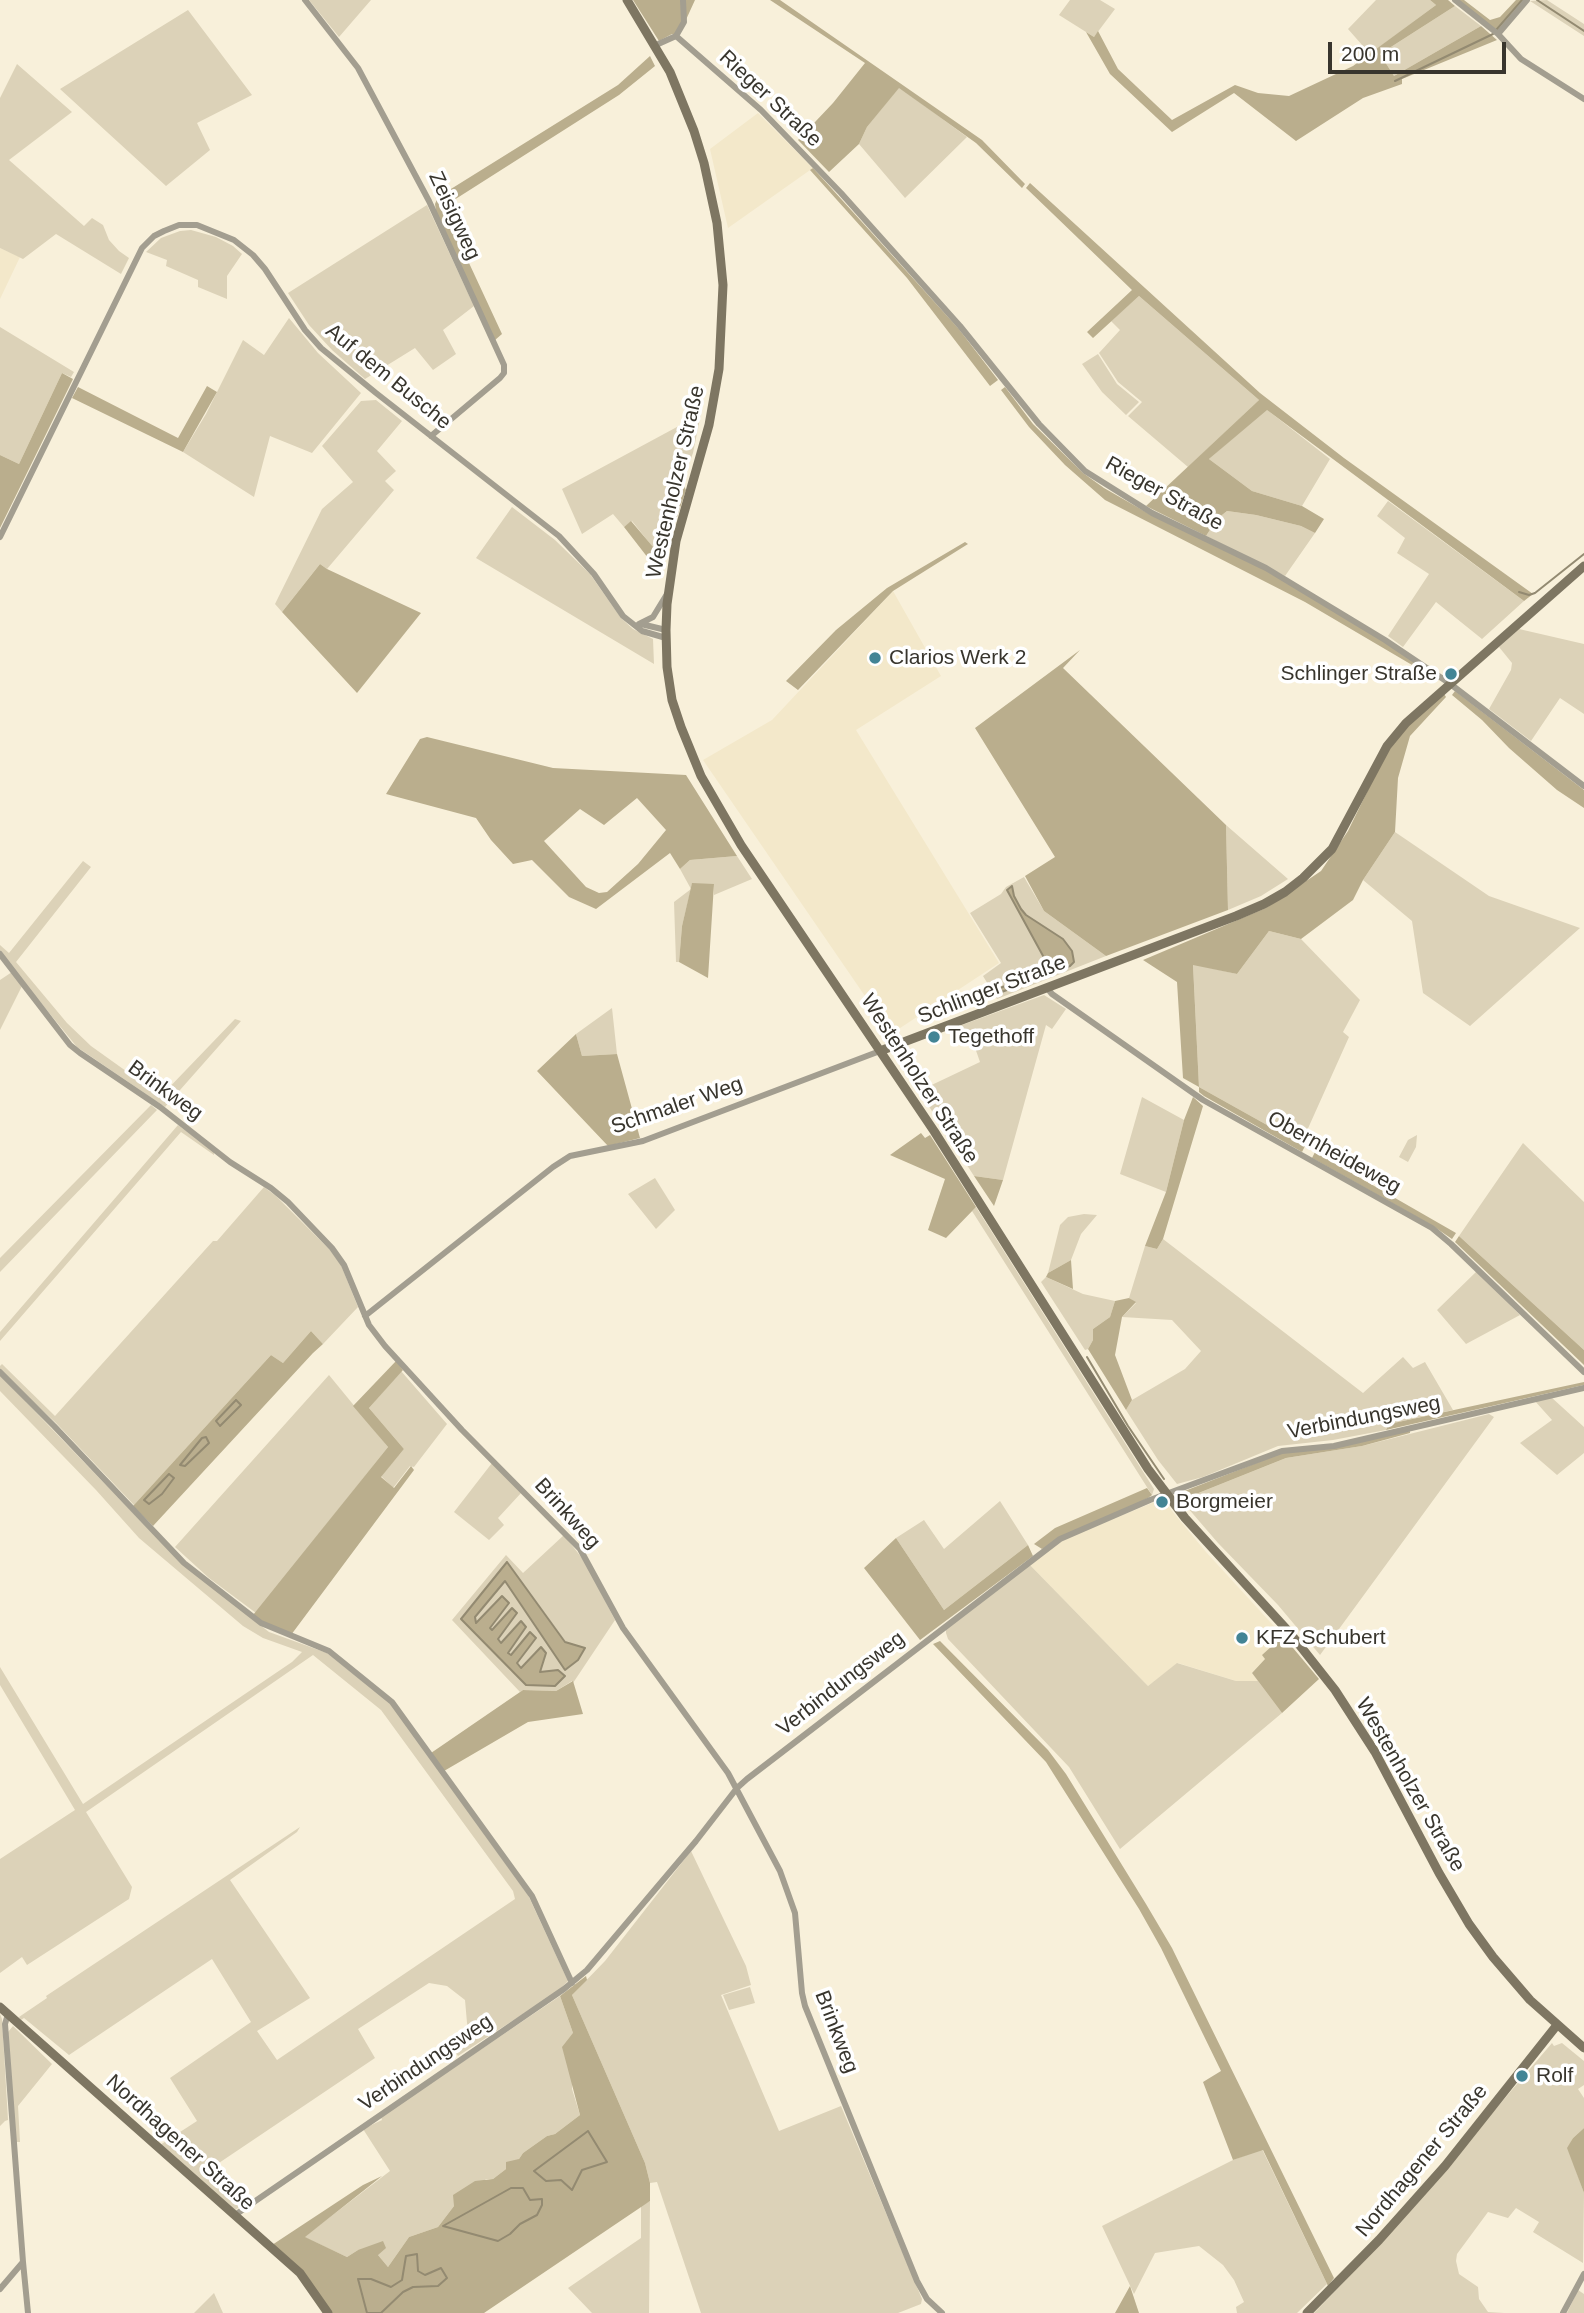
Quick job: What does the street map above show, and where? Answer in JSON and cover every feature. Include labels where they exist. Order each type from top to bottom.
[{"type":"main road","name":"Westenholzer Straße","points":[[627,0],[656,46],[682,99],[704,163],[717,223],[723,285],[719,369],[709,425],[676,541],[666,634],[667,667],[673,700],[701,776],[741,845],[934,1131],[1132,1446],[1165,1493],[1205,1541],[1290,1633],[1335,1690],[1374,1752],[1469,1924],[1509,1977],[1584,2048]]},
{"type":"main road","name":"Schlinger Straße","points":[[880,1051],[1264,904],[1303,878],[1332,849],[1387,746],[1413,715],[1584,566]]},
{"type":"main road","name":"Nordhagener Straße","points":[[0,2007],[300,2273],[328,2313]]},
{"type":"main road","name":"Nordhagener Straße","points":[[1307,2313],[1379,2240],[1445,2166],[1557,2025]]},
{"type":"street","name":"Zeisigweg","points":[[305,0],[358,68],[429,201],[504,365],[504,373],[500,378],[431,436]]},
{"type":"street","points":[[656,46],[676,36],[684,22],[683,0]]},
{"type":"street","points":[[1455,0],[1497,34],[1521,59],[1584,99]]},
{"type":"street","points":[[1497,34],[1527,0]]},
{"type":"street","name":"Rieger Straße","points":[[676,36],[761,110],[841,193],[960,326],[1039,424],[1085,471],[1152,513],[1266,568],[1385,640],[1449,683],[1584,786]]},
{"type":"street","name":"Auf dem Busche","points":[[0,537],[142,248],[154,236],[179,225],[197,225],[234,240],[253,255],[305,330],[321,348],[559,537],[575,552],[623,616],[636,624]]},
{"type":"street","points":[[636,624],[653,617],[669,589]]},
{"type":"street","points":[[636,624],[666,634]]},
{"type":"street","name":"Brinkweg","points":[[0,954],[80,1054],[160,1107],[230,1162],[288,1202],[332,1248],[351,1278],[365,1316],[376,1335],[433,1399],[580,1549],[623,1628],[712,1749],[737,1788],[780,1871],[793,1907],[805,2006],[917,2281],[927,2298],[942,2313]]},
{"type":"street","name":"Obernheideweg","points":[[1046,988],[1203,1100],[1432,1228],[1584,1373]]},
{"type":"street","name":"Schmaler Weg","points":[[365,1316],[570,1156],[643,1141],[880,1051]]},
{"type":"street","points":[[0,1372],[191,1569],[261,1623],[329,1651],[392,1702],[532,1896],[572,1983]]},
{"type":"street","name":"Verbindungsweg","points":[[235,2215],[572,1983],[587,1970],[737,1788],[1060,1539],[1165,1493],[1282,1451],[1334,1446],[1584,1388]]},
{"type":"street","points":[[8,2014],[5,2024],[27,2313]]},
{"type":"street","points":[[0,2289],[23,2262]]},
{"type":"street","points":[[1563,2313],[1584,2274]]},
{"type":"shaded area","points":[[309,0],[371,0],[339,37]]},
{"type":"shaded area","points":[[633,0],[695,0],[679,35],[672,34],[659,41]]},
{"type":"shaded area","points":[[770,0],[780,0],[982,140],[1025,184],[1022,188],[976,143],[899,88],[867,127],[859,144],[829,172],[798,140],[833,103],[865,63]]},
{"type":"shaded area","points":[[1070,0],[1100,0],[1115,9],[1094,37],[1059,15]]},
{"type":"shaded area","points":[[1376,0],[1430,0],[1436,5],[1370,54],[1348,29]]},
{"type":"shaded area","points":[[1430,0],[1448,0],[1455,6],[1380,54],[1394,76],[1481,26],[1497,40],[1402,79],[1402,84],[1363,98],[1296,141],[1234,93],[1172,132],[1110,74],[1086,32],[1094,37],[1098,31],[1118,69],[1172,120],[1235,85],[1258,93],[1289,96],[1353,66],[1436,5]]},
{"type":"shaded area","points":[[1457,0],[1464,0],[1490,20],[1500,17],[1516,0],[1525,0],[1497,32]]},
{"type":"shaded area","points":[[1547,0],[1584,24],[1584,36],[1530,1]]},
{"type":"shaded area","points":[[1455,6],[1481,26],[1394,76],[1380,54]]},
{"type":"shaded area","points":[[188,10],[252,95],[197,123],[210,150],[166,186],[60,89]]},
{"type":"shaded area","points":[[650,56],[655,66],[619,95],[443,207],[502,334],[495,340],[436,211],[438,197],[618,85]]},
{"type":"shaded area","points":[[17,64],[72,112],[9,160],[84,226],[92,218],[103,225],[109,240],[129,258],[121,274],[56,234],[23,259],[0,248],[0,98]]},
{"type":"shaded area","points":[[899,87],[967,137],[905,198],[859,144],[867,127]]},
{"type":"shaded area","points":[[758,113],[813,168],[728,228],[710,149]]},
{"type":"shaded area","points":[[813,168],[958,328],[998,380],[990,386],[907,278],[810,170]]},
{"type":"shaded area","points":[[1030,183],[1260,393],[1344,458],[1533,594],[1524,601],[1267,410],[1209,459],[1252,491],[1302,506],[1324,519],[1315,533],[1301,526],[1227,511],[1217,519],[1206,536],[1146,506],[1259,400],[1139,296],[1093,338],[1087,332],[1132,290],[1026,188]]},
{"type":"shaded area","points":[[427,205],[474,306],[443,330],[456,354],[433,370],[415,348],[365,379],[309,325],[288,293]]},
{"type":"shaded area","points":[[191,230],[216,237],[242,254],[227,276],[227,299],[198,287],[198,280],[166,266],[167,260],[146,252],[161,238]]},
{"type":"shaded area","points":[[0,248],[20,257],[0,299]]},
{"type":"shaded area","points":[[1139,296],[1259,400],[1188,467],[1128,416],[1142,402],[1118,382],[1099,353],[1120,330],[1111,321]]},
{"type":"shaded area","points":[[289,318],[318,353],[361,393],[312,453],[270,436],[254,497],[183,452],[206,414],[243,340],[264,355]]},
{"type":"shaded area","points":[[0,327],[74,372],[71,377],[62,373],[19,464],[0,455]]},
{"type":"shaded area","points":[[1098,354],[1117,384],[1139,402],[1126,415],[1102,392],[1082,364]]},
{"type":"shaded area","points":[[62,373],[73,379],[0,528],[0,455],[19,464]]},
{"type":"shaded area","points":[[207,386],[217,392],[183,452],[72,398],[78,387],[178,438]]},
{"type":"shaded area","points":[[1005,387],[1033,424],[1083,473],[1104,488],[1151,515],[1265,570],[1385,641],[1424,672],[1305,602],[1105,500],[1065,465],[1029,427],[1001,390]]},
{"type":"shaded area","points":[[376,400],[402,421],[377,451],[396,471],[385,481],[394,490],[327,569],[320,564],[282,612],[275,604],[322,509],[353,482],[322,446],[361,401]]},
{"type":"shaded area","points":[[1266,409],[1330,459],[1302,506],[1252,491],[1209,459]]},
{"type":"shaded area","points":[[701,414],[693,453],[659,555],[632,521],[624,527],[613,514],[582,534],[562,489]]},
{"type":"shaded area","points":[[682,482],[686,490],[669,541],[662,576],[624,527],[631,521],[659,554]]},
{"type":"shaded area","points":[[1388,501],[1524,601],[1482,639],[1436,602],[1403,647],[1388,636],[1429,574],[1397,553],[1405,538],[1377,516]]},
{"type":"shaded area","points":[[512,507],[555,540],[590,574],[621,618],[633,629],[653,639],[654,664],[476,558]]},
{"type":"shaded area","points":[[1227,511],[1301,526],[1315,533],[1285,576],[1206,536],[1217,519]]},
{"type":"shaded area","points":[[965,542],[968,544],[893,591],[798,690],[786,681],[836,630],[887,588]]},
{"type":"shaded area","points":[[320,564],[421,613],[357,693],[282,612]]},
{"type":"shaded area","points":[[893,591],[941,676],[856,730],[999,963],[891,1034],[703,760],[772,720]]},
{"type":"shaded area","points":[[1519,629],[1584,644],[1584,714],[1560,698],[1531,741],[1489,709],[1511,670],[1512,663],[1499,647]]},
{"type":"shaded area","points":[[1080,650],[1063,668],[1226,825],[1228,910],[1106,956],[1044,911],[1025,876],[1055,857],[975,728]]},
{"type":"shaded area","points":[[1455,691],[1584,790],[1584,808],[1557,790],[1509,748],[1482,720],[1452,695]]},
{"type":"shaded area","points":[[1443,692],[1446,697],[1410,736],[1398,778],[1395,832],[1353,900],[1301,939],[1269,931],[1237,974],[1193,965],[1199,1087],[1183,1078],[1177,982],[1143,960],[1266,908],[1321,871],[1348,831],[1389,747]]},
{"type":"shaded area","points":[[427,737],[553,768],[686,775],[737,856],[690,860],[680,869],[670,853],[596,909],[569,897],[532,860],[513,864],[491,840],[476,818],[386,794],[420,739]],"holes":[[[637,798],[666,830],[638,864],[607,892],[599,893],[586,887],[544,841],[580,809],[604,825]]]},
{"type":"shaded area","points":[[1226,825],[1288,879],[1261,896],[1228,910]]},
{"type":"shaded area","points":[[1395,832],[1489,896],[1580,928],[1470,1026],[1423,993],[1412,921],[1363,880]]},
{"type":"shaded area","points":[[737,856],[752,879],[714,895],[714,884],[692,884],[691,889],[680,869],[690,860]]},
{"type":"shaded area","points":[[83,861],[91,867],[16,962],[67,1023],[91,1046],[161,1096],[235,1019],[241,1021],[165,1107],[77,1047],[0,953],[0,945],[9,953]]},
{"type":"shaded area","points":[[1024,877],[1044,911],[1106,956],[997,999],[983,976],[1001,963],[970,913]]},
{"type":"shaded area","points":[[692,883],[714,884],[708,978],[679,962],[682,926]]},
{"type":"shaded area","points":[[1012,886],[1021,909],[1063,939],[1072,951],[1074,962],[1070,966],[999,993],[997,991],[1000,988],[1040,973],[1048,965],[1007,890]]},
{"type":"shaded area","points":[[691,889],[682,926],[679,962],[676,962],[674,902]]},
{"type":"shaded area","points":[[1269,931],[1301,939],[1360,1000],[1343,1032],[1349,1037],[1301,1144],[1199,1087],[1193,964],[1237,974]]},
{"type":"shaded area","points":[[12,972],[22,986],[0,1030],[0,980]]},
{"type":"shaded area","points":[[1044,995],[1066,1009],[1052,1029],[1046,1025],[1003,1180],[974,1176],[919,1091],[980,1062],[973,1042],[969,1043],[966,1036],[955,1039],[951,1029]]},
{"type":"shaded area","points":[[612,1008],[617,1054],[582,1056],[576,1034]]},
{"type":"shaded area","points":[[576,1034],[582,1056],[617,1054],[640,1138],[608,1146],[537,1071]]},
{"type":"shaded area","points":[[1199,1087],[1305,1146],[1302,1152],[1204,1096],[1199,1092]]},
{"type":"shaded area","points":[[1142,1097],[1184,1120],[1166,1192],[1120,1174]]},
{"type":"shaded area","points":[[1193,1097],[1203,1106],[1163,1239],[1157,1249],[1145,1246],[1166,1192],[1184,1120]]},
{"type":"shaded area","points":[[151,1105],[157,1110],[0,1272],[0,1258]]},
{"type":"shaded area","points":[[178,1125],[214,1151],[214,1155],[181,1132],[0,1341],[0,1332]]},
{"type":"shaded area","points":[[921,1133],[925,1138],[930,1135],[976,1207],[946,1238],[928,1230],[945,1179],[890,1155]]},
{"type":"shaded area","points":[[1417,1135],[1416,1147],[1408,1162],[1399,1157],[1408,1140]]},
{"type":"shaded area","points":[[1523,1143],[1584,1202],[1584,1350],[1459,1236]]},
{"type":"shaded area","points":[[1315,1152],[1456,1233],[1452,1239],[1312,1158]]},
{"type":"shaded area","points":[[974,1176],[1003,1180],[994,1206]]},
{"type":"shaded area","points":[[655,1178],[675,1210],[656,1229],[628,1194]]},
{"type":"shaded area","points":[[264,1187],[330,1250],[341,1265],[358,1307],[323,1344],[311,1331],[283,1363],[271,1355],[134,1505],[56,1423],[0,1371],[0,1366],[2,1364],[55,1416]]},
{"type":"shaded area","points":[[976,1207],[1154,1489],[1152,1495],[972,1211]]},
{"type":"shaded area","points":[[1097,1215],[1081,1234],[1071,1260],[1048,1273],[1060,1225],[1068,1217]]},
{"type":"shaded area","points":[[1459,1236],[1584,1350],[1584,1365],[1455,1242]]},
{"type":"shaded area","points":[[1163,1239],[1363,1393],[1403,1357],[1413,1368],[1425,1362],[1453,1410],[1389,1424],[1386,1430],[1333,1440],[1278,1446],[1203,1477],[1177,1484],[1126,1410],[1132,1400],[1185,1369],[1201,1351],[1172,1320],[1122,1317],[1136,1303],[1129,1298],[1145,1246],[1157,1249]]},
{"type":"shaded area","points":[[1071,1260],[1073,1289],[1046,1277],[1048,1273]]},
{"type":"shaded area","points":[[1477,1271],[1520,1315],[1466,1344],[1437,1310]]},
{"type":"shaded area","points":[[1046,1277],[1083,1294],[1115,1301],[1110,1317],[1093,1329],[1093,1340],[1088,1349],[1085,1350],[1041,1282]]},
{"type":"shaded area","points":[[1129,1298],[1136,1302],[1122,1317],[1115,1355],[1132,1400],[1126,1410],[1088,1349],[1093,1340],[1093,1329],[1110,1317],[1115,1301]]},
{"type":"shaded area","points":[[311,1331],[323,1344],[153,1526],[133,1506],[271,1355],[283,1363]]},
{"type":"shaded area","points":[[396,1361],[403,1370],[369,1408],[404,1449],[381,1477],[394,1488],[411,1466],[414,1470],[291,1635],[270,1626],[253,1615],[388,1447],[353,1406]]},
{"type":"shaded area","points":[[401,1371],[447,1424],[414,1467],[410,1466],[393,1488],[381,1476],[404,1449],[369,1408]]},
{"type":"shaded area","points":[[0,1375],[182,1564],[269,1632],[327,1653],[390,1703],[528,1895],[568,1981],[557,1992],[458,2056],[451,2047],[468,2034],[465,2000],[447,1986],[429,1983],[358,2029],[375,2058],[207,2171],[242,2205],[234,2211],[160,2145],[197,2121],[170,2078],[251,2022],[212,1959],[69,2055],[24,2018],[21,2020],[19,2017],[47,1998],[46,1996],[300,1827],[297,1832],[230,1880],[310,1998],[257,2031],[277,2060],[515,1899],[513,1891],[381,1710],[313,1655],[86,1812],[132,1887],[129,1899],[27,1965],[22,1957],[0,1973],[0,1859],[75,1810],[0,1685],[0,1667],[83,1804],[292,1662],[302,1652],[263,1638],[243,1626],[139,1538],[0,1391]]},
{"type":"shaded area","points":[[329,1375],[388,1447],[256,1613],[209,1578],[175,1547]]},
{"type":"shaded area","points":[[1584,1382],[1584,1385],[1386,1430],[1389,1424]]},
{"type":"shaded area","points":[[1551,1397],[1584,1427],[1584,1453],[1557,1475],[1520,1443],[1552,1420],[1534,1400]]},
{"type":"shaded area","points":[[236,1400],[241,1405],[220,1426],[216,1421]]},
{"type":"shaded area","points":[[1489,1414],[1494,1417],[1320,1655],[1278,1605],[1181,1500],[1286,1458],[1362,1446]]},
{"type":"shaded area","points":[[1410,1431],[1362,1446],[1286,1458],[1181,1500],[1177,1494],[1282,1453]]},
{"type":"shaded area","points":[[206,1437],[209,1443],[185,1466],[180,1465],[202,1438]]},
{"type":"shaded area","points":[[492,1463],[522,1492],[498,1518],[504,1525],[489,1540],[454,1512]]},
{"type":"shaded area","points":[[169,1474],[174,1478],[162,1494],[149,1504],[144,1500]]},
{"type":"shaded area","points":[[1147,1488],[1152,1495],[1148,1498],[1042,1549],[1034,1544],[1055,1528]]},
{"type":"shaded area","points":[[1162,1499],[1206,1552],[1283,1636],[1263,1655],[1265,1659],[1252,1673],[1258,1681],[1236,1681],[1178,1663],[1148,1686],[1029,1564],[1059,1541]]},
{"type":"shaded area","points":[[1000,1501],[1028,1545],[944,1610],[896,1538],[924,1520],[944,1549]]},
{"type":"shaded area","points":[[564,1535],[585,1562],[615,1620],[573,1683],[572,1681],[556,1691],[520,1692],[452,1620],[506,1555],[523,1573]],"holes":[[[507,1562],[566,1642],[585,1648],[565,1670],[505,1580],[474,1617],[477,1624],[502,1596],[508,1603],[489,1628],[500,1643],[520,1621],[508,1652],[511,1655],[530,1633],[535,1638],[516,1663],[520,1668],[541,1647],[540,1673],[526,1685],[461,1619]]]},
{"type":"shaded area","points":[[896,1538],[944,1610],[1028,1545],[1033,1556],[920,1640],[864,1568]]},
{"type":"shaded area","points":[[507,1562],[565,1642],[585,1648],[578,1660],[565,1670],[505,1581],[475,1617],[476,1623],[502,1596],[509,1603],[490,1628],[492,1630],[512,1608],[517,1613],[498,1639],[501,1643],[521,1621],[526,1627],[508,1653],[511,1655],[530,1632],[536,1638],[517,1663],[521,1668],[541,1647],[546,1653],[540,1672],[558,1670],[565,1676],[555,1686],[526,1685],[461,1619]]},
{"type":"shaded area","points":[[1029,1564],[1148,1686],[1177,1663],[1236,1681],[1258,1681],[1282,1713],[1120,1849],[1069,1767],[948,1639],[946,1633],[946,1629]]},
{"type":"shaded area","points":[[1283,1636],[1319,1679],[1282,1713],[1252,1673],[1265,1659],[1262,1655]]},
{"type":"shaded area","points":[[940,1641],[1048,1750],[1066,1774],[1146,1904],[1172,1948],[1334,2278],[1328,2286],[1263,2150],[1233,2160],[1203,2082],[1221,2071],[1139,1909],[1046,1762],[933,1644]]},
{"type":"shaded area","points":[[573,1681],[583,1714],[528,1722],[444,1771],[431,1753],[523,1690],[556,1691]]},
{"type":"shaded area","points":[[691,1851],[746,1966],[751,1985],[721,1995],[779,2131],[841,2106],[922,2299],[921,2304],[898,2313],[701,2313],[657,2182],[650,2183],[645,2163],[572,1995],[605,1961]]},
{"type":"shaded area","points":[[586,1976],[587,1980],[572,1995],[645,2163],[650,2183],[650,2201],[484,2313],[381,2313],[403,2292],[413,2287],[438,2286],[418,2270],[416,2254],[402,2280],[391,2287],[371,2279],[358,2279],[367,2313],[331,2313],[272,2245],[363,2185],[382,2176],[305,2237],[347,2257],[383,2241],[386,2248],[378,2255],[388,2267],[409,2237],[438,2227],[454,2206],[453,2195],[475,2181],[493,2179],[506,2169],[506,2162],[519,2159],[523,2153],[580,2115],[562,2047],[573,2033],[560,1996]],"holes":[[[588,2131],[572,2189],[560,2180]],[[537,2215],[498,2241],[444,2226]]]},
{"type":"shaded area","points":[[750,1987],[755,2003],[729,2010],[723,1995]]},
{"type":"shaded area","points":[[560,1996],[573,2033],[572,2089],[580,2115],[523,2153],[493,2179],[486,2179],[454,2206],[438,2227],[409,2237],[388,2267],[378,2255],[358,2250],[347,2257],[304,2237],[390,2171],[363,2129],[382,2120],[381,2117]]},
{"type":"shaded area","points":[[0,2014],[8,2120],[0,2126]]},
{"type":"shaded area","points":[[13,2026],[52,2064],[18,2106],[20,2142],[16,2142],[8,2032]]},
{"type":"shaded area","points":[[1552,2043],[1554,2046],[1562,2043],[1584,2061],[1584,2085],[1578,2089],[1584,2098],[1584,2128],[1573,2138],[1568,2148],[1584,2193],[1583,2263],[1533,2232],[1539,2222],[1516,2208],[1508,2218],[1488,2212],[1457,2254],[1456,2261],[1459,2274],[1478,2287],[1479,2299],[1488,2312],[1504,2313],[1314,2313],[1383,2241]]},
{"type":"shaded area","points":[[1584,2128],[1584,2193],[1567,2148]]},
{"type":"shaded area","points":[[588,2131],[607,2162],[582,2170],[572,2190],[561,2180],[546,2181],[534,2171]]},
{"type":"shaded area","points":[[1262,2149],[1327,2284],[1297,2313],[1237,2313],[1236,2307],[1244,2302],[1234,2280],[1223,2265],[1199,2246],[1155,2253],[1134,2294],[1102,2226],[1233,2160]]},
{"type":"shaded area","points":[[511,2188],[523,2188],[530,2200],[542,2199],[542,2205],[537,2215],[498,2241],[443,2226]]},
{"type":"shaded area","points":[[650,2201],[649,2313],[592,2313],[568,2288],[641,2238],[641,2206]]},
{"type":"shaded area","points":[[417,2254],[418,2271],[425,2275],[441,2268],[447,2278],[438,2286],[413,2287],[403,2292],[381,2313],[367,2313],[358,2279],[371,2279],[391,2287],[402,2280],[406,2256]]},
{"type":"shaded area","points":[[1130,2286],[1139,2313],[1115,2313]]},
{"type":"shaded area","points":[[1578,2290],[1584,2294],[1584,2313],[1567,2313]]},
{"type":"shaded area","points":[[214,2293],[223,2313],[194,2313]]},
{"type":"waterway","points":[[1497,29],[1522,0]]},
{"type":"waterway","points":[[1537,0],[1584,31]]},
{"type":"waterway","points":[[1395,81],[1493,34]]},
{"type":"waterway","points":[[1519,592],[1529,595],[1535,593],[1584,554]]},
{"type":"waterway","points":[[1087,1357],[1128,1426],[1164,1479]]},
{"type":"place","name":"Clarios Werk 2","points":[[875,658]]},
{"type":"place","name":"Schlinger Straße","points":[[1451,674]]},
{"type":"place","name":"Tegethoff","points":[[934,1037]]},
{"type":"place","name":"Borgmeier","points":[[1162,1502]]},
{"type":"place","name":"KFZ Schubert","points":[[1242,1638]]},
{"type":"place","name":"Rolf","points":[[1522,2076]]}]
